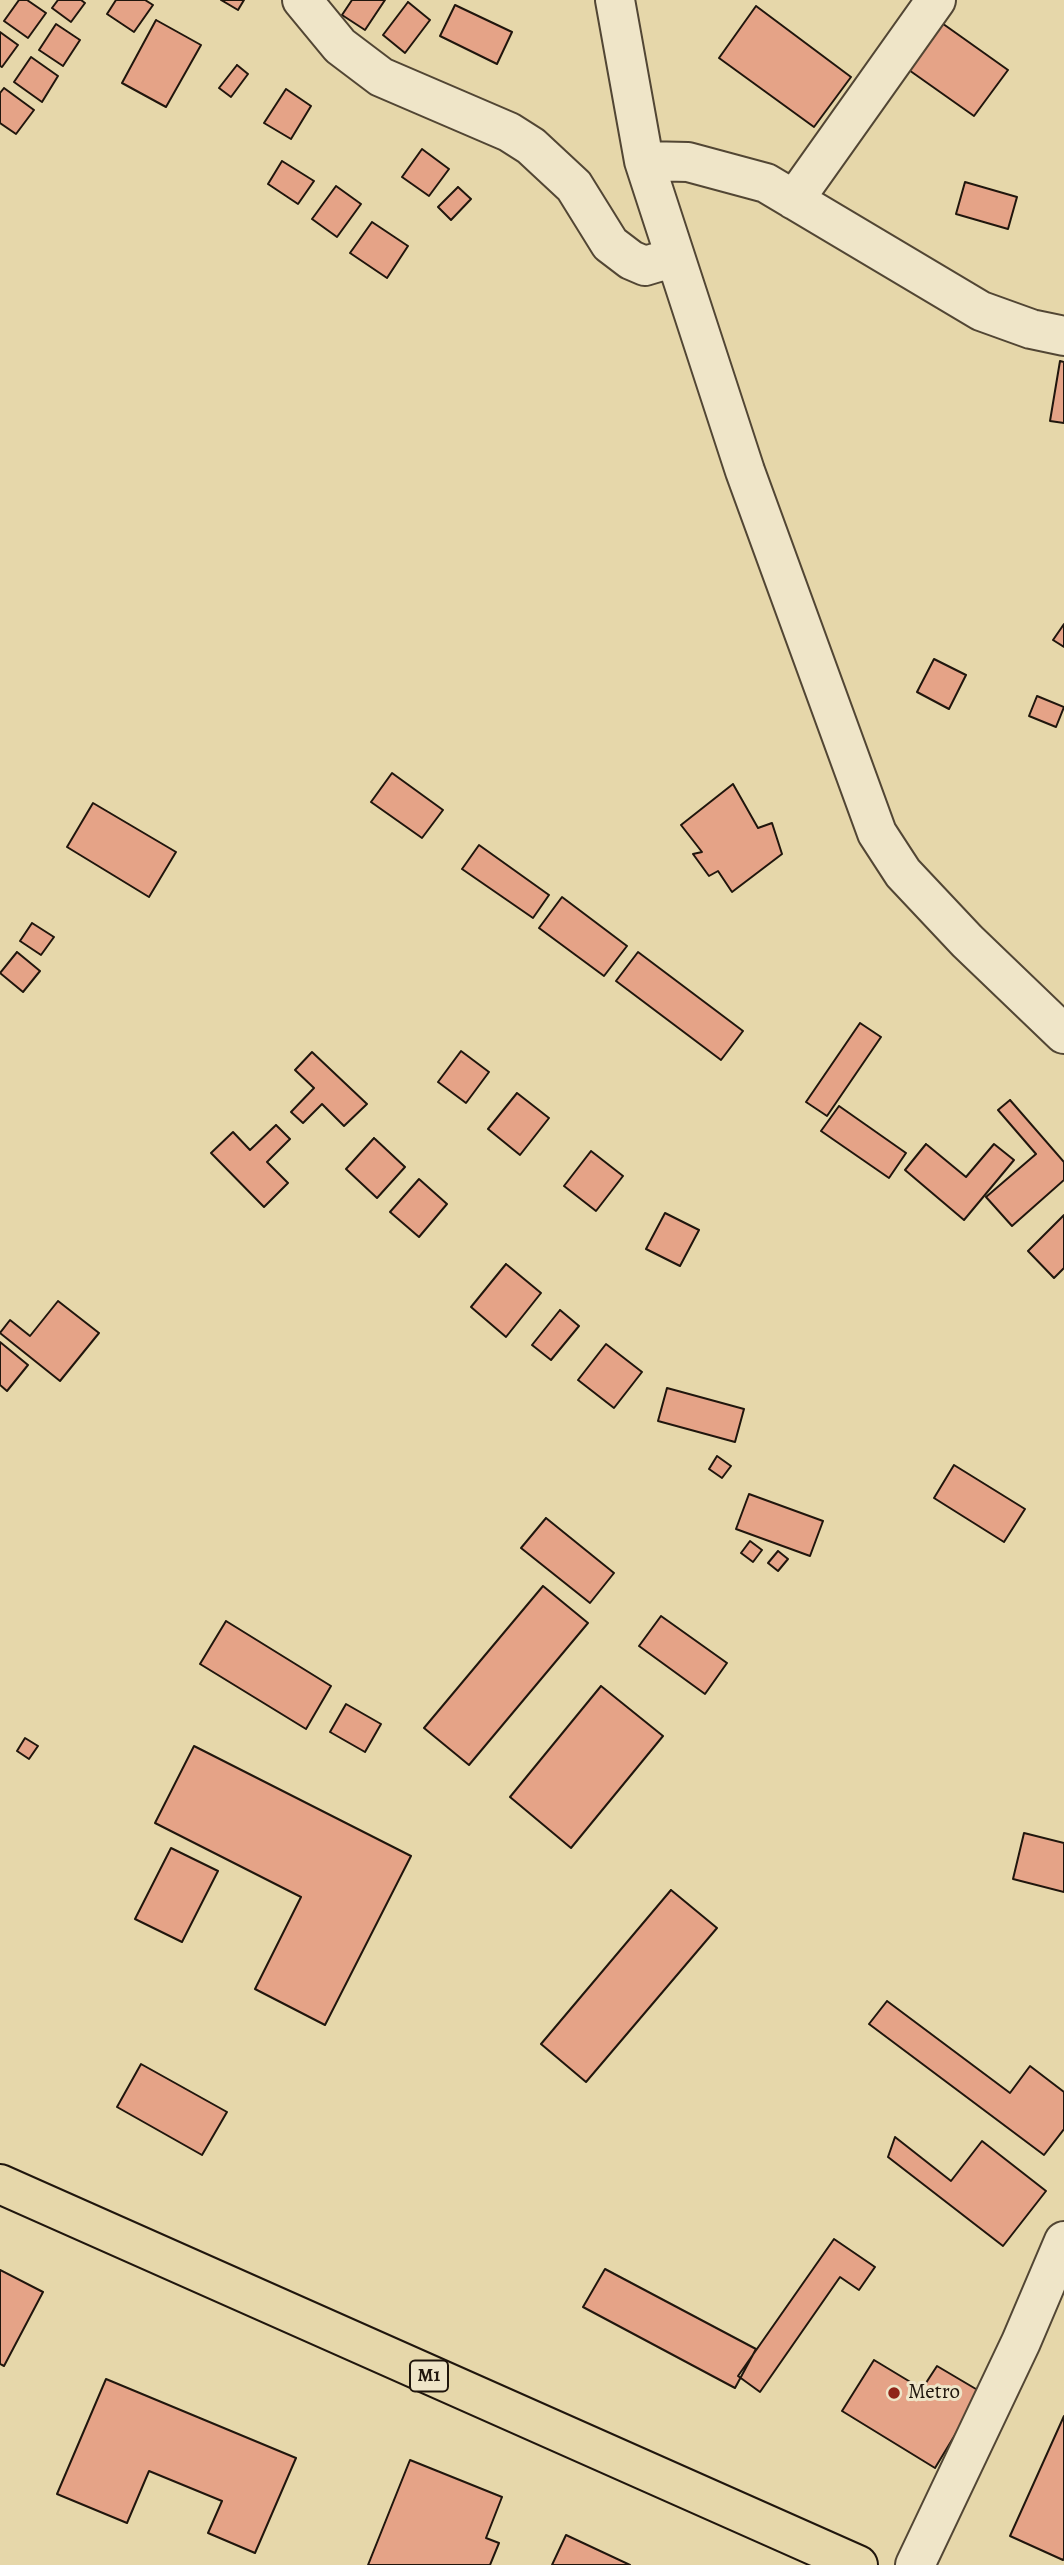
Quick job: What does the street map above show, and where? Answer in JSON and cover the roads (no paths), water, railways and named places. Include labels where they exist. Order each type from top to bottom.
[{"type":"highway","name":"M1","points":[[0,2184],[858,2565]]},
{"type":"street","points":[[302,0],[340,46],[381,77],[509,132],[531,146],[574,186],[610,244],[631,260],[645,265],[675,257]]},
{"type":"street","points":[[615,0],[645,161],[675,257],[745,471],[877,833],[903,873],[967,941],[1064,1034]]},
{"type":"street","points":[[793,200],[936,0]]},
{"type":"street","points":[[645,161],[688,162],[766,183],[981,311],[1031,329],[1064,336]]},
{"type":"street","points":[[915,2565],[1021,2342],[1064,2241]]},
{"type":"place","name":"Metro","points":[[894,2393]]}]
